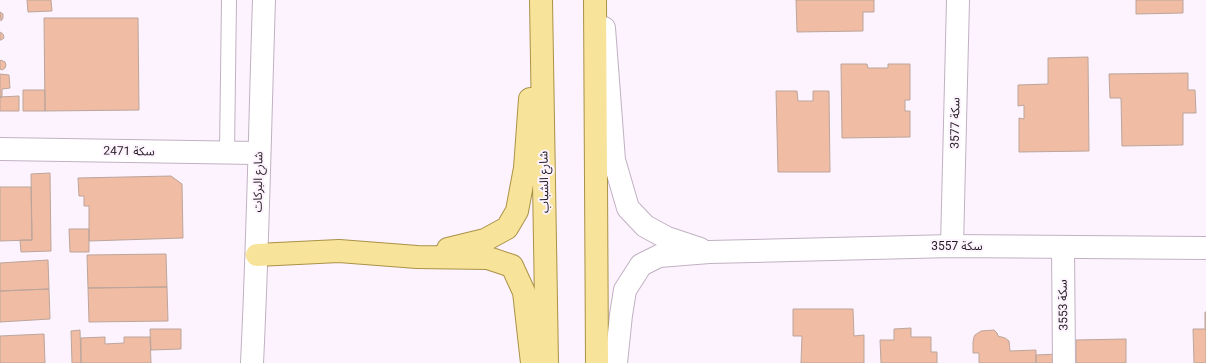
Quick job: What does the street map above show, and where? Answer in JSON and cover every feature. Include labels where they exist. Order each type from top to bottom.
[{"type":"main road","points":[[417,257],[485,240],[507,228],[517,211],[525,168],[538,0]]},
{"type":"main road","name":"شارع الشباب","points":[[541,0],[548,363]]},
{"type":"main road","points":[[595,0],[597,363]]},
{"type":"main road","points":[[257,255],[339,251],[417,257],[488,258],[512,266],[524,292],[532,363]]},
{"type":"street","name":"شارع البركات","points":[[252,363],[257,255],[258,153],[264,0]]},
{"type":"street","points":[[602,0],[614,160],[628,208],[645,226],[666,238],[709,252]]},
{"type":"street","name":"سكة 3577","points":[[952,246],[958,0]]},
{"type":"street","name":"سكة 2471","points":[[0,149],[258,153]]},
{"type":"street","name":"سكة 3557","points":[[616,363],[625,290],[641,265],[659,256],[709,252],[952,246],[1206,248]]},
{"type":"street","name":"سكة 3553","points":[[1063,247],[1064,363]]},
{"type":"lane","points":[[227,152],[229,0]]},
{"type":"building","points":[[27,0],[51,0],[52,11],[28,12]]},
{"type":"building","points":[[796,0],[874,0],[874,12],[863,12],[863,31],[797,32]]},
{"type":"building","points":[[1136,0],[1183,0],[1183,13],[1136,14]]},
{"type":"building","points":[[0,12],[3,14],[1,21]]},
{"type":"building","points":[[44,18],[138,18],[139,110],[45,111]]},
{"type":"building","points":[[0,32],[3,34],[4,38],[1,40],[0,40]]},
{"type":"building","points":[[1088,57],[1089,151],[1019,152],[1019,118],[1024,119],[1024,105],[1018,106],[1018,85],[1048,84],[1048,58]]},
{"type":"building","points":[[1,60],[5,62],[6,65],[2,70],[0,69]]},
{"type":"building","points":[[841,64],[867,64],[868,68],[888,68],[888,64],[910,64],[910,100],[905,100],[905,111],[910,111],[910,137],[842,138]]},
{"type":"building","points":[[1188,73],[1188,90],[1195,90],[1196,113],[1183,113],[1183,145],[1122,146],[1121,98],[1110,98],[1109,74]]},
{"type":"building","points":[[0,74],[9,75],[10,88],[2,89],[2,97],[0,97]]},
{"type":"building","points":[[23,90],[45,90],[45,111],[23,111]]},
{"type":"building","points":[[776,91],[797,91],[798,101],[813,101],[813,91],[829,91],[830,172],[778,172]]},
{"type":"building","points":[[19,96],[19,111],[0,111],[0,97]]},
{"type":"building","points":[[50,173],[51,251],[21,252],[20,240],[32,240],[31,174]]},
{"type":"building","points":[[171,176],[182,184],[183,238],[89,241],[89,206],[84,206],[84,196],[79,196],[78,178]]},
{"type":"building","points":[[0,187],[31,187],[32,240],[0,241]]},
{"type":"building","points":[[69,229],[89,229],[89,252],[70,252]]},
{"type":"building","points":[[166,254],[167,287],[88,288],[87,255]]},
{"type":"building","points":[[48,260],[49,289],[0,291],[0,263]]},
{"type":"building","points":[[167,287],[168,321],[89,322],[88,288]]},
{"type":"building","points":[[49,289],[50,319],[0,322],[0,291]]},
{"type":"building","points":[[793,309],[853,309],[854,336],[864,335],[864,363],[801,363],[802,336],[793,336]]},
{"type":"building","points":[[1205,312],[1206,363],[1194,363],[1193,329],[1205,329]]},
{"type":"building","points":[[911,328],[911,337],[931,337],[931,352],[937,352],[937,363],[881,363],[880,340],[894,340],[894,329]]},
{"type":"building","points":[[150,329],[181,329],[181,349],[151,350]]},
{"type":"building","points":[[80,330],[81,363],[72,363],[71,331]]},
{"type":"building","points":[[994,330],[998,336],[1009,341],[1010,351],[1036,350],[1036,363],[979,363],[979,353],[973,353],[974,337],[981,331]]},
{"type":"building","points":[[44,334],[45,363],[0,363],[0,336]]},
{"type":"building","points":[[105,337],[105,344],[124,343],[124,337],[150,337],[151,363],[81,363],[81,338]]},
{"type":"building","points":[[1126,339],[1126,363],[1076,363],[1076,340]]},
{"type":"building","points":[[1059,354],[1059,363],[1036,363],[1036,355]]}]
